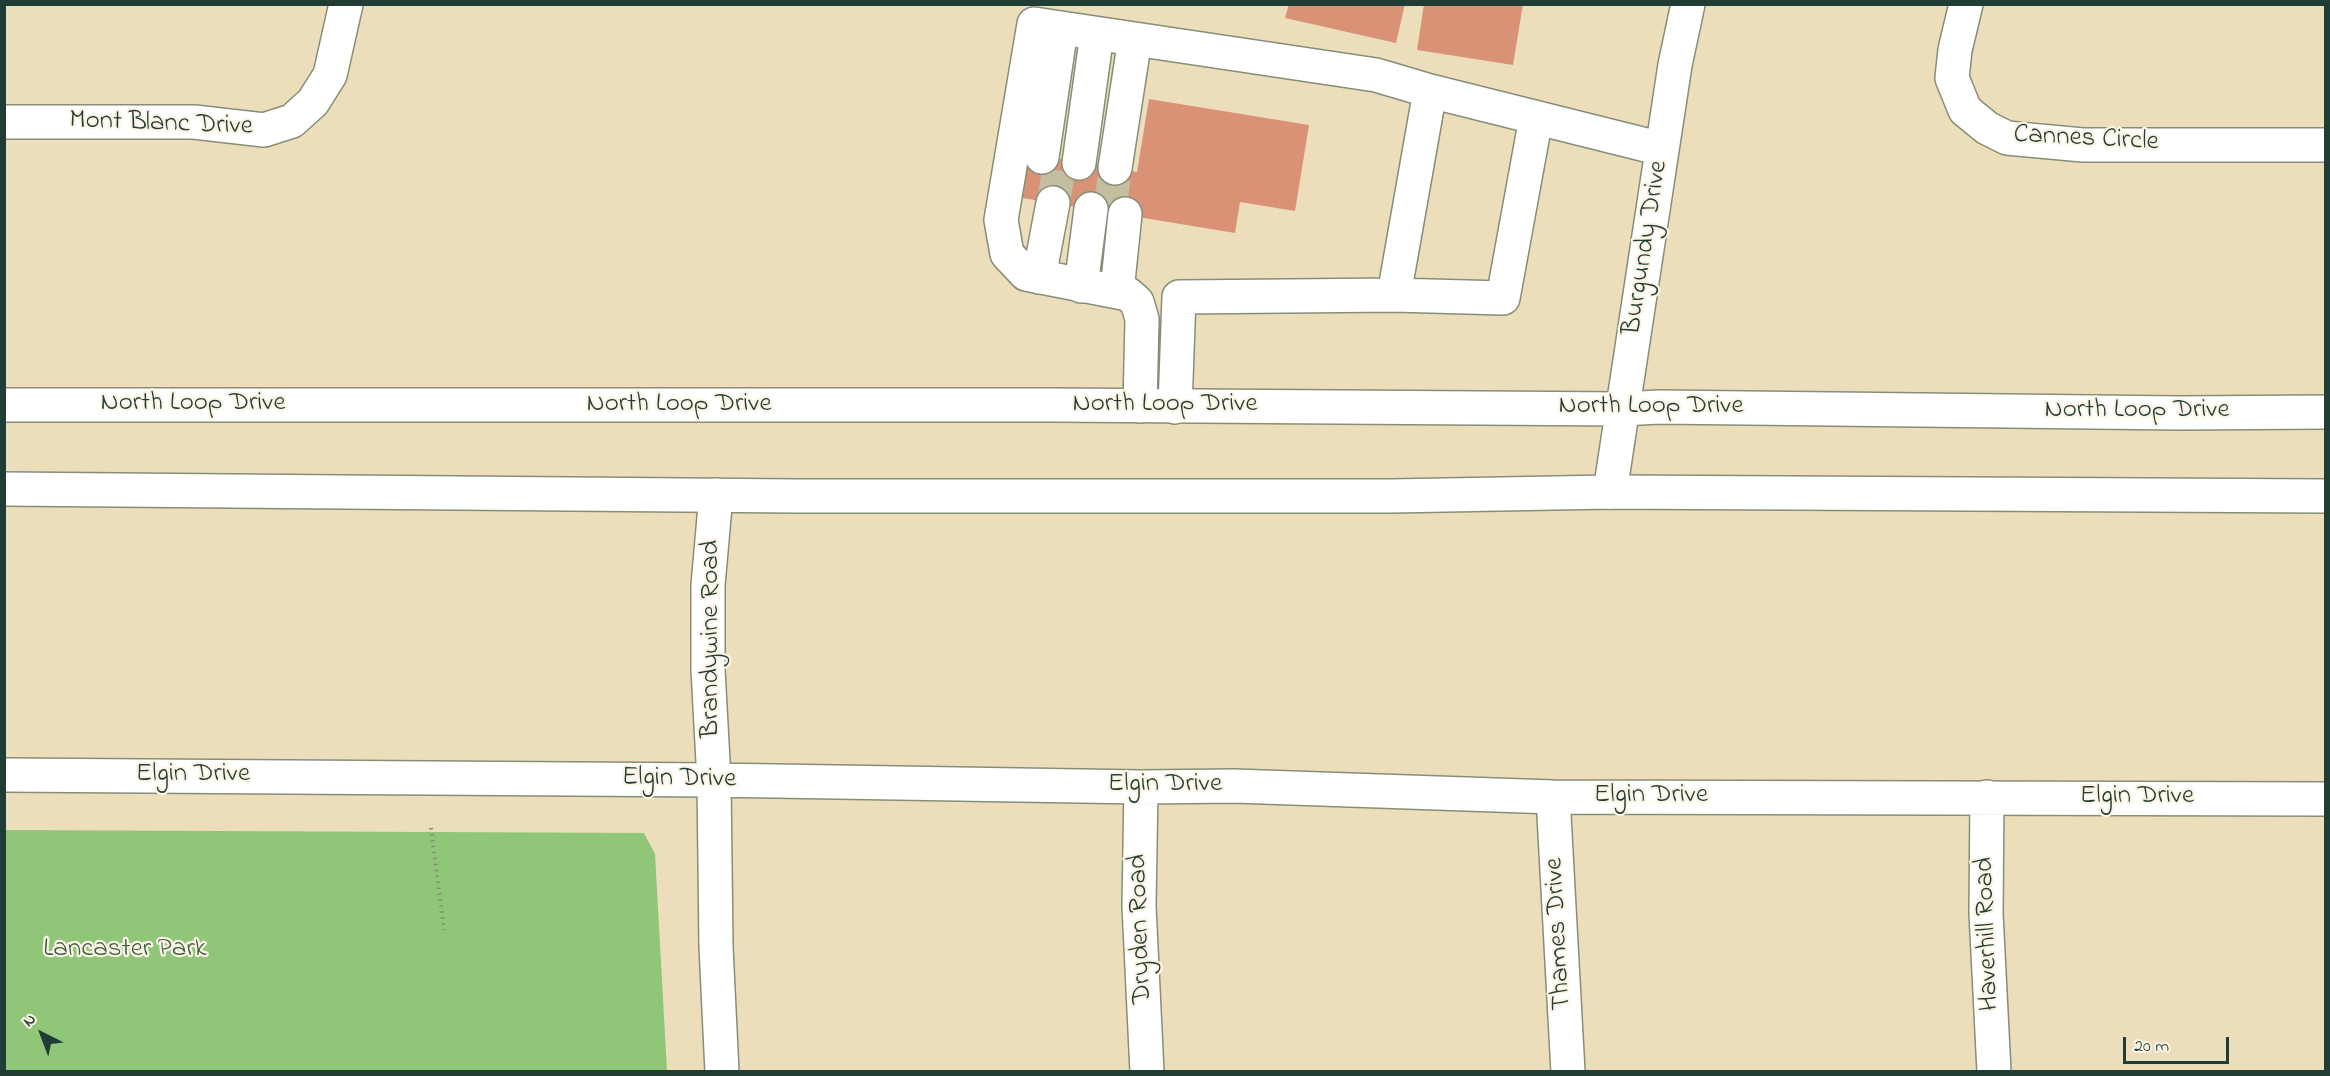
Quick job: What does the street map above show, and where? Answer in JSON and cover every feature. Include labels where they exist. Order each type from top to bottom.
[{"type":"street","name":"Mont Blanc Drive","points":[[4,122],[194,122],[264,130],[292,121],[313,102],[330,75],[346,4]]},
{"type":"street","name":"Burgundy Drive","points":[[1610,492],[1662,149],[1688,4]]},
{"type":"street","name":"Cannes Circle","points":[[1966,4],[1954,51],[1952,78],[1965,110],[1987,129],[2007,138],[2083,145],[2325,145]]},
{"type":"street","points":[[1140,406],[1143,319],[1137,302],[1128,294],[1070,282],[1007,254],[1001,220],[1034,24],[1376,75],[1430,91],[1662,149]]},
{"type":"street","points":[[1106,35],[1088,164],[1106,35]]},
{"type":"street","points":[[1394,295],[1430,91]]},
{"type":"street","points":[[1175,407],[1179,297],[1394,295],[1503,298],[1536,118]]},
{"type":"street","points":[[1070,282],[1081,208],[1070,282]]},
{"type":"street","name":"North Loop Drive","points":[[4,405],[1140,406],[1622,409],[1659,407],[1906,412],[2325,412]]},
{"type":"street","points":[[4,489],[716,495],[1391,496],[1610,492],[2325,496]]},
{"type":"street","name":"Brandywine Road","points":[[716,495],[708,585],[708,670],[714,780],[716,947],[722,1071]]},
{"type":"street","name":"Elgin Drive","points":[[4,775],[714,780],[1141,788],[1234,786],[1553,797],[2325,799]]},
{"type":"street","name":"Dryden Road","points":[[1141,788],[1139,906],[1147,1071]]},
{"type":"street","name":"Thames Drive","points":[[1553,797],[1568,1071]]},
{"type":"street","name":"Haverhill Road","points":[[1987,797],[1986,913],[1994,1071]]},
{"type":"path","points":[[431,828],[444,930]]},
{"type":"green space","name":"Lancaster Park","points":[[5,830],[644,833],[655,854],[667,1071],[5,1071]]},
{"type":"building","points":[[1289,4],[1405,4],[1396,43],[1285,18]]},
{"type":"building","points":[[1424,4],[1523,4],[1513,65],[1417,50]]},
{"type":"building","points":[[1149,99],[1309,125],[1295,211],[1240,202],[1235,233],[1016,197],[1024,153],[1137,172]]},
{"type":"tunnel","points":[[1053,203],[1061,159]]},
{"type":"tunnel","points":[[1110,212],[1115,168]]}]
